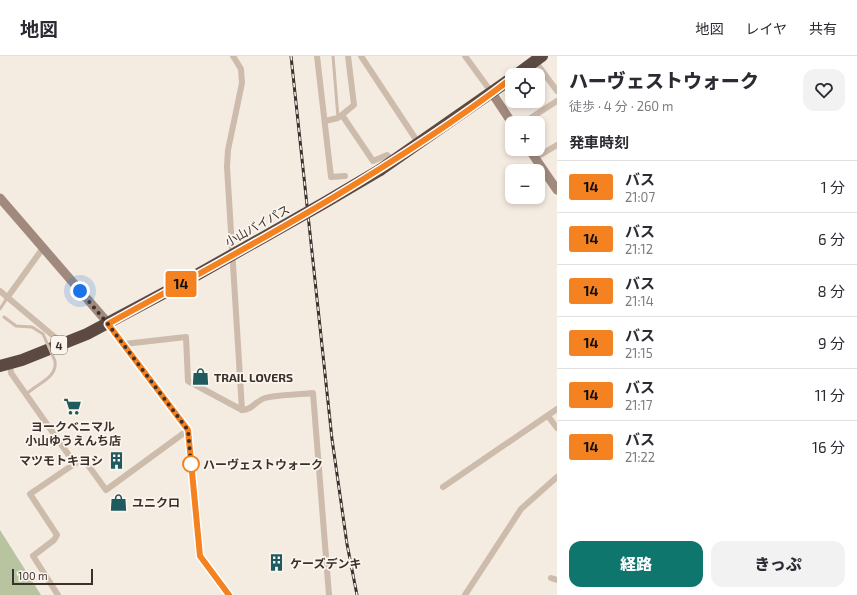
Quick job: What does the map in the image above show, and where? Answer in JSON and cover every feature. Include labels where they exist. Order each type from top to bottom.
[{"type":"highway","points":[[525,68],[539,58]]},
{"type":"highway","name":"小山バイパス","points":[[5,365],[64,344],[108,324],[177,286],[380,170],[505,83]]},
{"type":"street","points":[[242,56],[234,58],[241,69],[242,83],[228,150],[227,167],[242,410]]},
{"type":"street","points":[[317,56],[330,177],[345,176]]},
{"type":"street","points":[[325,121],[340,116],[354,105],[348,56]]},
{"type":"street","points":[[361,56],[419,144]]},
{"type":"street","points":[[465,56],[507,116]]},
{"type":"street","points":[[539,58],[557,91]]},
{"type":"street","points":[[534,116],[557,101]]},
{"type":"street","points":[[340,116],[373,161],[387,155],[394,161]]},
{"type":"street","points":[[557,145],[535,158],[557,190]]},
{"type":"street","points":[[0,198],[108,324],[188,430],[200,556],[229,595]]},
{"type":"street","points":[[7,298],[43,248]]},
{"type":"street","points":[[0,291],[64,344]]},
{"type":"street","points":[[124,344],[186,337],[188,381],[242,410],[250,409],[258,402],[266,398],[313,393],[328,595]]},
{"type":"street","points":[[5,365],[75,464]]},
{"type":"street","points":[[443,487],[557,409]]},
{"type":"street","points":[[548,416],[557,428]]},
{"type":"street","points":[[58,595],[33,556],[54,540],[56,535],[30,494],[83,458],[106,490],[188,430]]},
{"type":"street","points":[[465,595],[521,509],[557,477]]},
{"type":"lane","points":[[333,56],[340,116]]},
{"type":"lane","points":[[7,298],[0,310],[4,317],[16,326],[32,327],[43,334],[56,366],[53,374],[26,394]]},
{"type":"green space","points":[[0,530],[41,595],[0,595]]},
{"type":"railway","points":[[291,56],[332,439],[347,544],[357,595]]},
{"type":"bus line","name":"14","points":[[229,595],[200,556],[188,430],[108,324],[290,223],[380,170],[505,83]]},
{"type":"place","name":"TRAIL LOVERS","points":[[201,377]]},
{"type":"place","name":"ヨークベニマル 小山ゆうえんち店","points":[[73,407]]},
{"type":"place","name":"マツモトキヨシ","points":[[116,460]]},
{"type":"place","name":"ハーヴェストウォーク","points":[[191,464]]},
{"type":"place","name":"ユニクロ","points":[[119,502]]},
{"type":"place","name":"ケーズデンキ","points":[[277,563]]},
{"type":"route","points":[[80,291],[124,344],[188,430],[191,464]]}]
